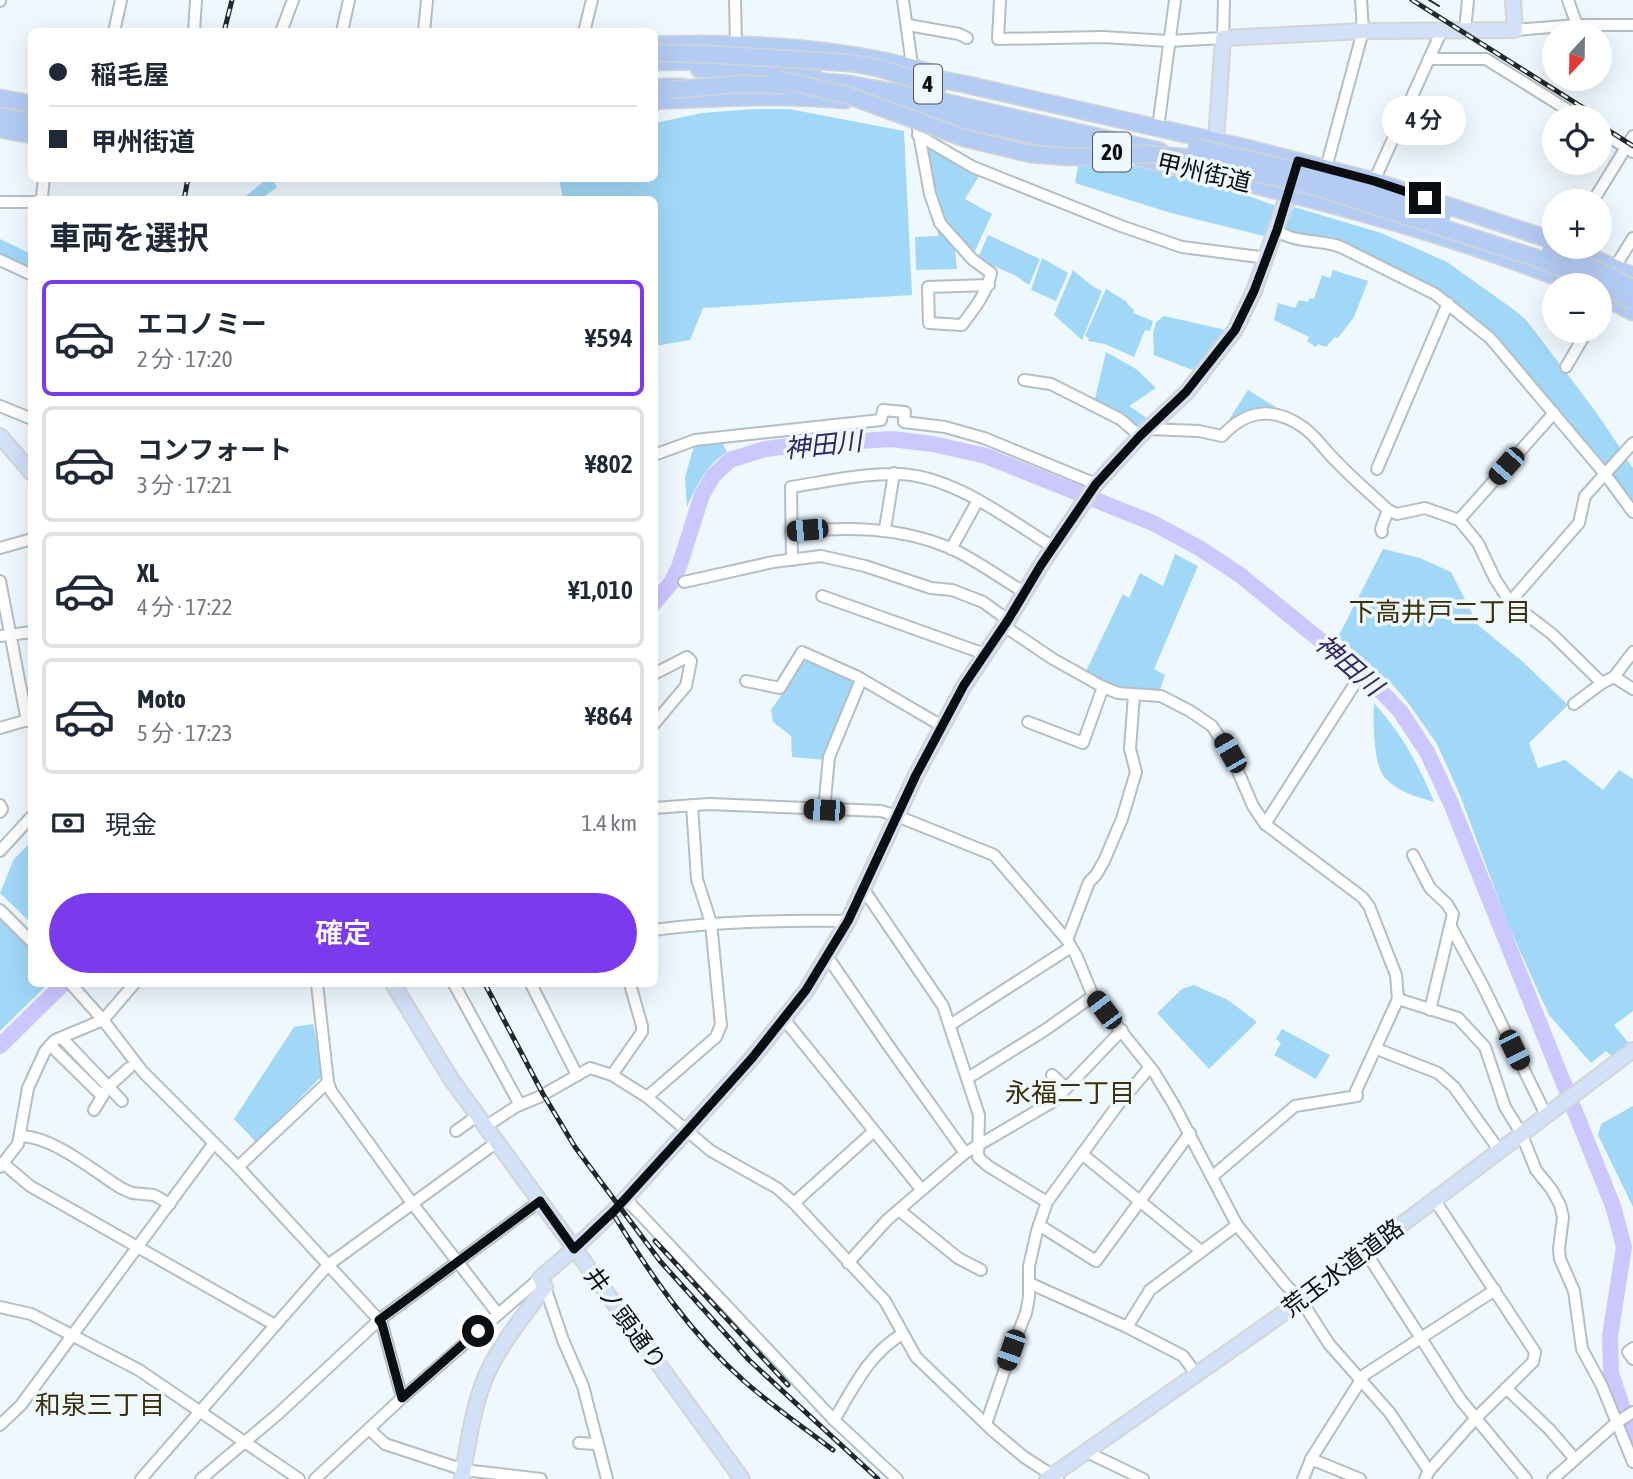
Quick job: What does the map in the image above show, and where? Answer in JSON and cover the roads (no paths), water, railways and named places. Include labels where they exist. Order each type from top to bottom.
[{"type":"highway","name":"20","points":[[658,46],[736,44],[832,54],[913,71]]},
{"type":"highway","points":[[658,55],[736,50],[832,54]]},
{"type":"highway","points":[[658,55],[729,55],[851,63],[939,87]]},
{"type":"highway","name":"甲州街道","points":[[658,62],[814,62],[913,71],[1216,141],[1374,181],[1542,237]]},
{"type":"highway","name":"4","points":[[658,70],[816,68],[875,74],[939,87],[1330,179],[1540,247],[1611,276],[1633,288]]},
{"type":"highway","name":"4","points":[[777,79],[847,95],[964,138],[1031,154],[1070,157],[1147,154],[1193,158]]},
{"type":"highway","name":"4","points":[[658,81],[812,80],[885,90],[1193,158],[1357,199],[1548,262],[1633,301]]},
{"type":"highway","points":[[658,89],[777,83],[847,95]]},
{"type":"highway","name":"甲州街道","points":[[658,89],[794,90],[856,96],[916,108],[1415,228],[1546,273]]},
{"type":"highway","points":[[0,93],[28,98]]},
{"type":"highway","points":[[658,99],[802,96],[916,108]]},
{"type":"highway","points":[[0,99],[28,103]]},
{"type":"highway","points":[[0,104],[28,109]]},
{"type":"highway","points":[[0,116],[28,121]]},
{"type":"highway","points":[[0,123],[28,128]]},
{"type":"highway","points":[[0,129],[28,134]]},
{"type":"highway","points":[[1597,259],[1633,276]]},
{"type":"highway","points":[[1612,304],[1633,312]]},
{"type":"main road","points":[[1216,141],[1223,38],[1363,31],[1515,30],[1513,0]]},
{"type":"main road","points":[[463,1475],[466,1444],[485,1378],[543,1282],[626,1199],[784,1020],[806,990],[848,921],[897,816],[964,685],[1053,547],[1090,493],[1144,433],[1186,392],[1235,330],[1267,258],[1298,161]]},
{"type":"main road","points":[[0,436],[28,468]]},
{"type":"main road","name":"井ノ頭通り","points":[[399,987],[451,1079],[742,1479]]},
{"type":"main road","name":"荒玉水道道路","points":[[1053,1478],[1301,1300],[1633,1050]]},
{"type":"street","points":[[115,28],[121,0]]},
{"type":"street","points":[[194,28],[196,0]]},
{"type":"street","points":[[282,28],[293,0]]},
{"type":"street","points":[[343,28],[349,0]]},
{"type":"street","points":[[424,28],[428,0]]},
{"type":"street","points":[[585,28],[592,0]]},
{"type":"street","points":[[735,0],[736,44]]},
{"type":"street","points":[[904,0],[913,71]]},
{"type":"street","points":[[1000,0],[999,40],[1103,37],[1168,41],[1223,38],[1224,0]]},
{"type":"street","points":[[1158,128],[1175,0]]},
{"type":"street","points":[[1326,169],[1363,31],[1361,0]]},
{"type":"street","points":[[1465,30],[1468,0]]},
{"type":"street","points":[[1567,0],[1575,21]]},
{"type":"street","points":[[908,25],[959,34],[967,38]]},
{"type":"street","points":[[1612,25],[1633,25]]},
{"type":"street","points":[[1515,30],[1542,28]]},
{"type":"street","points":[[1374,181],[1442,30]]},
{"type":"street","points":[[1429,59],[1486,59],[1560,105]]},
{"type":"street","points":[[916,108],[918,135],[930,194],[940,223],[972,259],[990,271],[989,285],[962,325],[929,323],[928,287],[989,285]]},
{"type":"street","points":[[918,135],[974,167],[1121,226],[1182,247],[1267,258]]},
{"type":"street","points":[[1601,189],[1629,150],[1633,136]]},
{"type":"street","points":[[1612,139],[1629,150]]},
{"type":"street","points":[[0,202],[28,202]]},
{"type":"street","points":[[1278,227],[1284,236],[1341,247],[1448,303],[1490,338],[1605,474],[1633,512]]},
{"type":"street","points":[[1615,267],[1633,238]]},
{"type":"street","points":[[0,260],[28,273]]},
{"type":"street","points":[[1377,469],[1448,303]]},
{"type":"street","points":[[1566,367],[1580,343]]},
{"type":"street","points":[[1024,380],[1051,384],[1144,433],[1199,430],[1222,436],[1231,426],[1260,412],[1282,416],[1304,427],[1333,459],[1388,510],[1396,514],[1425,508],[1459,520],[1478,543],[1495,579],[1510,602],[1561,642],[1602,683]]},
{"type":"street","points":[[0,406],[28,417]]},
{"type":"street","points":[[658,454],[695,440],[881,420],[883,410],[905,412],[904,422],[945,427],[984,438],[1090,493]]},
{"type":"street","points":[[1459,520],[1554,413]]},
{"type":"street","points":[[1510,602],[1579,523],[1585,496],[1631,450]]},
{"type":"street","points":[[885,529],[894,473]]},
{"type":"street","points":[[792,560],[791,487],[894,473],[944,484],[978,500],[1053,547]]},
{"type":"street","points":[[951,548],[978,500]]},
{"type":"street","points":[[1382,532],[1388,510]]},
{"type":"street","points":[[791,532],[885,529],[918,537],[951,548],[1024,592]]},
{"type":"street","points":[[0,548],[28,541]]},
{"type":"street","points":[[684,582],[773,562],[821,556],[931,588],[952,590],[983,601],[1006,623],[1054,659],[1103,687],[1118,693],[1161,696],[1190,710],[1212,726],[1230,753],[1253,806],[1265,824],[1362,897],[1369,906],[1396,975],[1398,999],[1377,1049],[1367,1064],[1356,1091],[1357,1096],[1296,1106],[1213,1176]]},
{"type":"street","points":[[0,581],[6,635],[28,716]]},
{"type":"street","points":[[822,596],[985,654]]},
{"type":"street","points":[[6,635],[28,632]]},
{"type":"street","points":[[746,681],[779,688],[802,652],[861,680],[942,726]]},
{"type":"street","points":[[1574,704],[1614,677],[1633,652]]},
{"type":"street","points":[[658,672],[687,656],[691,661],[686,686],[658,719]]},
{"type":"street","points":[[1614,677],[1633,688]]},
{"type":"street","points":[[824,810],[829,757],[861,680]]},
{"type":"street","points":[[1265,824],[1356,682]]},
{"type":"street","points":[[1028,722],[1083,743],[1103,687]]},
{"type":"street","points":[[950,1025],[1069,944],[1089,882],[1097,875],[1122,819],[1136,772],[1130,749],[1134,695]]},
{"type":"street","points":[[0,729],[28,720]]},
{"type":"street","points":[[658,808],[709,804],[881,811],[994,855],[1069,944],[1093,996],[1150,1067],[1190,1133],[1237,1225],[1301,1300],[1329,1344],[1390,1413],[1427,1475],[1475,1419],[1533,1362],[1535,1352],[1434,1199]]},
{"type":"street","points":[[0,805],[0,812]]},
{"type":"street","points":[[648,1097],[716,1037],[721,1025],[711,923],[697,879],[692,805]]},
{"type":"street","points":[[0,851],[28,820]]},
{"type":"street","points":[[1413,855],[1430,888],[1447,904],[1453,914],[1430,1010]]},
{"type":"street","points":[[864,890],[943,1006],[979,1115],[978,1157],[1047,1202]]},
{"type":"street","points":[[0,910],[28,938]]},
{"type":"street","points":[[658,930],[772,920],[848,921]]},
{"type":"street","points":[[1451,927],[1546,1115]]},
{"type":"street","points":[[827,956],[965,1153]]},
{"type":"street","points":[[74,987],[143,1072],[238,1167],[379,1320],[402,1398]]},
{"type":"street","points":[[131,987],[103,1020],[62,1038],[45,1051],[28,1088],[20,1136],[15,1149],[1,1165],[30,1186],[275,1325]]},
{"type":"street","points":[[317,987],[328,1083],[336,1099],[498,1314]]},
{"type":"street","points":[[456,987],[520,1105]]},
{"type":"street","points":[[533,987],[577,1075]]},
{"type":"street","points":[[612,1074],[642,1032],[631,987]]},
{"type":"street","points":[[968,1078],[1045,1030],[1093,996]]},
{"type":"street","points":[[1398,999],[1458,1018],[1485,1047],[1505,1107],[1521,1133],[1536,1170],[1552,1190],[1563,1217],[1560,1259],[1574,1292],[1585,1357],[1602,1386],[1633,1462]]},
{"type":"street","points":[[784,1020],[921,1189]]},
{"type":"street","points":[[848,1263],[921,1189],[965,1153],[1055,1101],[1122,1030]]},
{"type":"street","points":[[62,1038],[105,1092]]},
{"type":"street","points":[[50,1045],[105,1092],[122,1101]]},
{"type":"street","points":[[1377,1049],[1438,1073],[1454,1087],[1499,1150]]},
{"type":"street","points":[[66,1061],[73,1050]]},
{"type":"street","points":[[986,1424],[1026,1313],[1029,1266],[1047,1202],[1150,1067]]},
{"type":"street","points":[[94,1110],[105,1092],[129,1068]]},
{"type":"street","points":[[456,1131],[520,1105],[590,1068],[612,1074],[648,1097],[711,1151],[777,1188],[794,1203],[885,1301],[916,1357],[986,1424],[1053,1478]]},
{"type":"street","points":[[1052,1075],[1066,1088]]},
{"type":"street","points":[[238,1167],[328,1083]]},
{"type":"street","points":[[794,1203],[874,1131]]},
{"type":"street","points":[[1039,1225],[1096,1261],[1190,1133]]},
{"type":"street","points":[[20,1136],[34,1137],[59,1147],[121,1188],[132,1193],[154,1195],[170,1205]]},
{"type":"street","points":[[141,1479],[328,1265],[496,1142]]},
{"type":"street","points":[[0,1425],[21,1405],[214,1143]]},
{"type":"street","points":[[1082,1154],[1201,1251]]},
{"type":"street","points":[[626,1199],[834,1420],[897,1479]]},
{"type":"street","points":[[201,1479],[278,1414],[379,1320],[540,1201]]},
{"type":"street","points":[[899,1210],[958,1258],[981,1270]]},
{"type":"street","points":[[1127,1327],[1150,1290],[1237,1225]]},
{"type":"street","points":[[1365,1251],[1475,1419],[1526,1479]]},
{"type":"street","points":[[315,1479],[498,1314],[543,1282],[581,1380],[607,1479]]},
{"type":"street","points":[[1029,1283],[1127,1327],[1183,1356],[1197,1375]]},
{"type":"street","points":[[1303,1479],[1311,1459],[1359,1380],[1495,1290]]},
{"type":"street","points":[[0,1320],[2,1307],[31,1314],[74,1334],[139,1370],[299,1479]]},
{"type":"street","points":[[834,1420],[872,1358],[883,1346],[902,1334]]},
{"type":"street","points":[[1633,1348],[1628,1352],[1633,1360]]},
{"type":"street","points":[[1506,1388],[1550,1430],[1574,1458]]},
{"type":"street","points":[[1553,1479],[1574,1458],[1631,1413]]},
{"type":"street","points":[[369,1429],[385,1444],[463,1475],[541,1479]]},
{"type":"street","points":[[579,1443],[596,1444]]},
{"type":"street","points":[[1090,1449],[1093,1455],[1143,1479]]},
{"type":"street","points":[[1311,1459],[1360,1479]]},
{"type":"waterway","name":"神田川","points":[[658,598],[671,583],[679,567],[702,495],[713,476],[730,460],[765,449],[891,439],[933,444],[986,456],[1153,523],[1201,549],[1240,575],[1373,683],[1400,711],[1427,752],[1450,801],[1613,1206],[1624,1247],[1610,1336],[1611,1373],[1633,1439]]},
{"type":"waterway","name":"神田川","points":[[0,1046],[60,987]]},
{"type":"tram line","points":[[1429,0],[1439,6]]},
{"type":"railway","points":[[225,28],[232,0]]},
{"type":"railway","points":[[1412,0],[1579,105]]},
{"type":"railway","points":[[1612,133],[1633,146]]},
{"type":"railway","points":[[185,196],[187,182]]},
{"type":"railway","points":[[487,987],[543,1094],[575,1147],[660,1261],[749,1360],[878,1479]]},
{"type":"railway","points":[[615,1217],[658,1283],[707,1344],[755,1390],[833,1450]]},
{"type":"railway","points":[[655,1241],[788,1385]]},
{"type":"district","name":"下高井戸二丁目","points":[[1440,612]]},
{"type":"district","name":"永福二丁目","points":[[1070,1093]]},
{"type":"district","name":"和泉三丁目","points":[[100,1405]]}]
